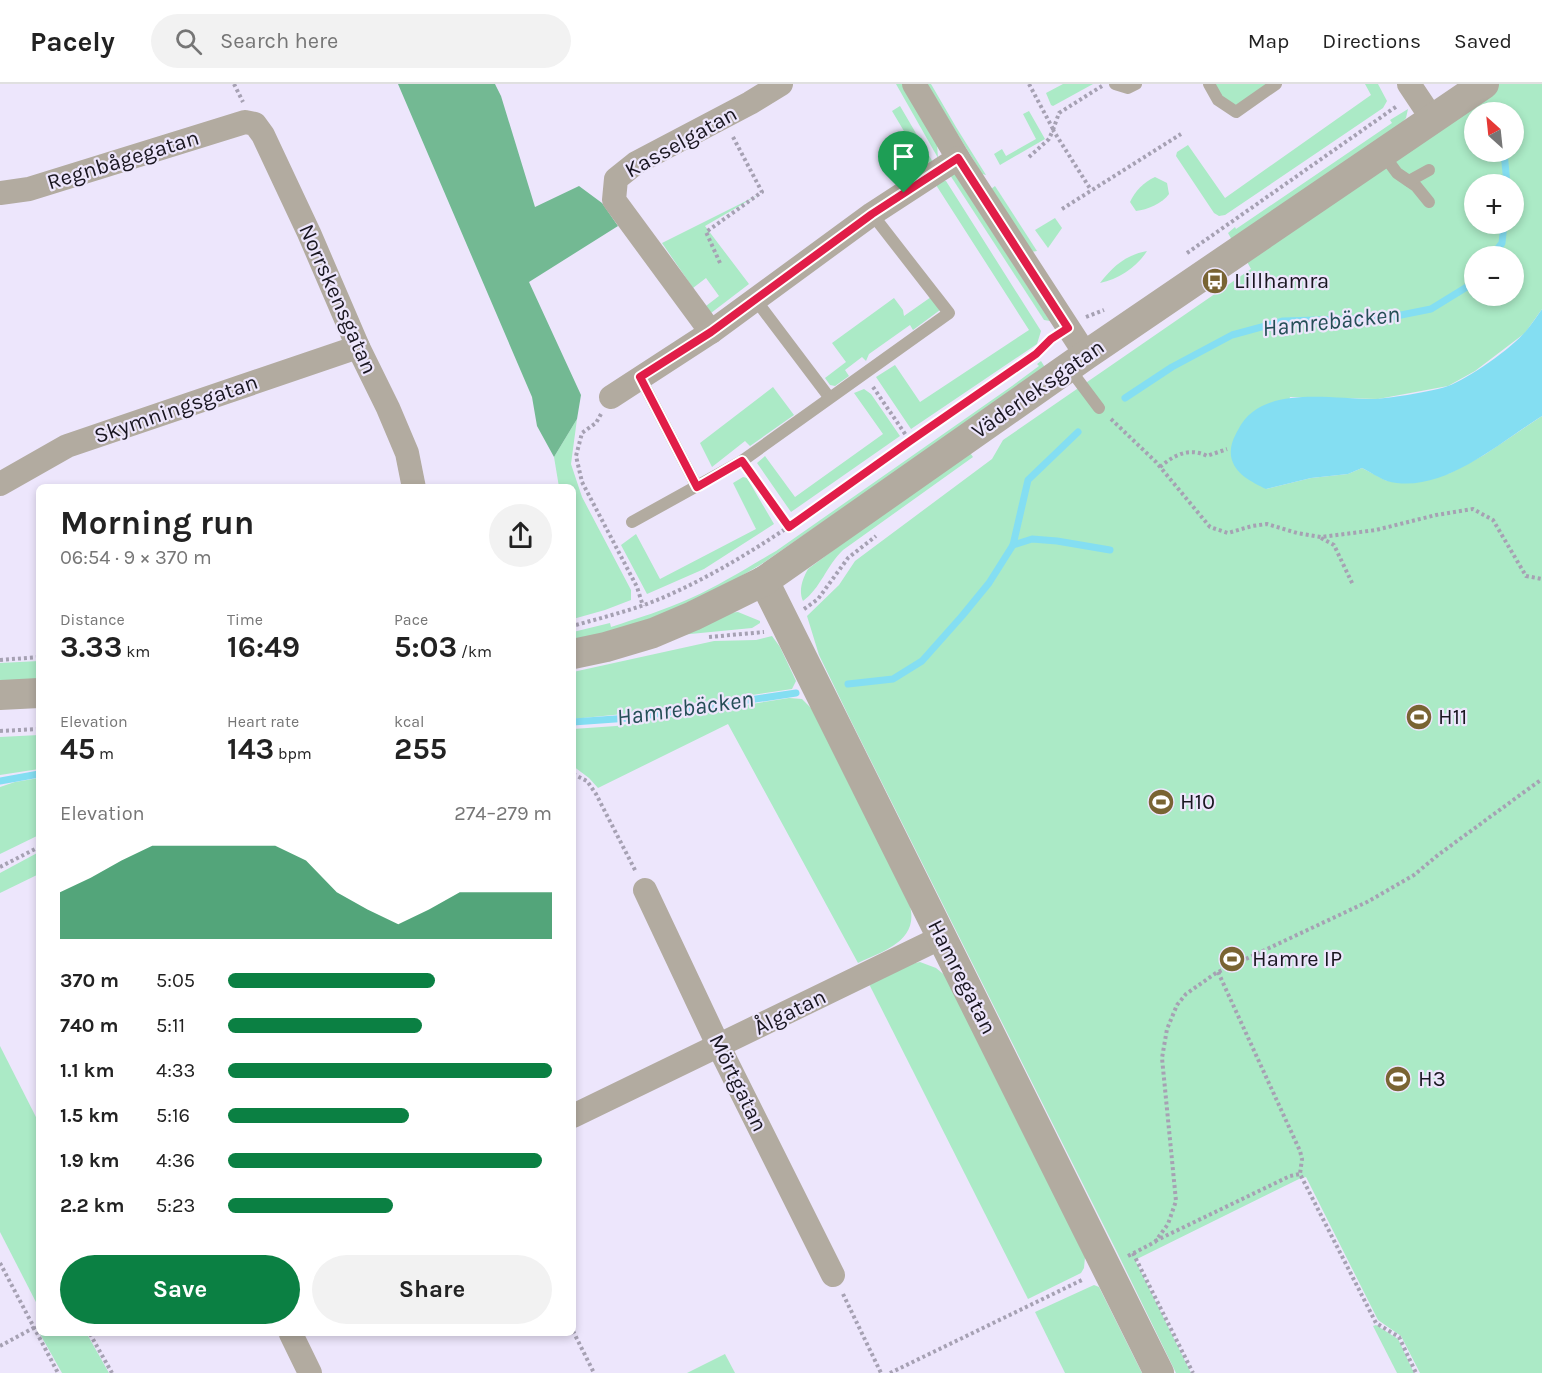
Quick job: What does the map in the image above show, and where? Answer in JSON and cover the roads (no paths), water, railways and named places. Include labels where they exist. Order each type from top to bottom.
[{"type":"street","name":"Kasselgatan","points":[[711,332],[614,200],[616,179],[636,163],[781,84]]},
{"type":"street","points":[[914,84],[958,158],[1068,328],[1077,361]]},
{"type":"street","name":"Väderleksgatan","points":[[576,653],[653,633],[764,581],[1077,361],[1484,84]]},
{"type":"street","points":[[1412,89],[1433,120]]},
{"type":"street","name":"Regnbågegatan","points":[[0,193],[29,189],[245,122]]},
{"type":"street","name":"Norrskensgatan","points":[[245,122],[255,124],[263,135],[309,233],[407,453],[413,484]]},
{"type":"street","points":[[611,397],[711,332],[872,214],[958,158]]},
{"type":"street","name":"Skymningsgatan","points":[[0,484],[67,446],[358,347]]},
{"type":"street","name":"Hamregatan","points":[[764,581],[942,937],[1120,1260],[1159,1373]]},
{"type":"street","points":[[0,695],[36,693]]},
{"type":"street","name":"Mörtgatan","points":[[645,890],[719,1047],[833,1275]]},
{"type":"street","name":"Ålgatan","points":[[576,1115],[942,937]]},
{"type":"street","points":[[292,1336],[310,1373]]},
{"type":"lane","points":[[1115,84],[1128,88],[1136,84]]},
{"type":"lane","points":[[1209,84],[1218,100],[1236,112],[1276,84]]},
{"type":"lane","points":[[1383,154],[1397,173],[1416,186],[1429,202]]},
{"type":"lane","points":[[1409,181],[1430,170]]},
{"type":"lane","points":[[632,522],[742,461],[949,313],[872,214]]},
{"type":"lane","points":[[755,299],[829,397]]},
{"type":"lane","points":[[1077,361],[1099,408]]},
{"type":"lane","points":[[640,377],[697,487]]},
{"type":"water","points":[[1542,309],[1542,416],[1469,464],[1428,481],[1407,484],[1387,481],[1362,468],[1348,474],[1311,478],[1266,489],[1244,477],[1236,468],[1231,449],[1236,433],[1249,415],[1263,405],[1300,397],[1376,399],[1448,386],[1478,370],[1511,346],[1526,331]]},
{"type":"waterway","name":"Hamrebäcken","points":[[1505,162],[1506,174]]},
{"type":"waterway","name":"Hamrebäcken","points":[[1500,246],[1503,234]]},
{"type":"waterway","name":"Hamrebäcken","points":[[1125,398],[1172,367],[1232,335],[1283,321],[1386,318],[1431,309],[1464,289]]},
{"type":"waterway","name":"Hamrebäcken","points":[[848,684],[893,679],[922,661],[989,583],[1013,545],[1028,480],[1078,432]]},
{"type":"waterway","points":[[1013,545],[1032,539],[1110,550]]},
{"type":"waterway","name":"Hamrebäcken","points":[[576,722],[629,718],[796,693]]},
{"type":"waterway","name":"Hamrebäcken","points":[[0,781],[36,775]]},
{"type":"place","name":"Lillhamra","points":[[1215,281]]},
{"type":"place","name":"H11","points":[[1419,717]]},
{"type":"place","name":"H10","points":[[1161,802]]},
{"type":"place","name":"Hamre IP","points":[[1232,959]]},
{"type":"place","name":"H3","points":[[1398,1079]]}]
